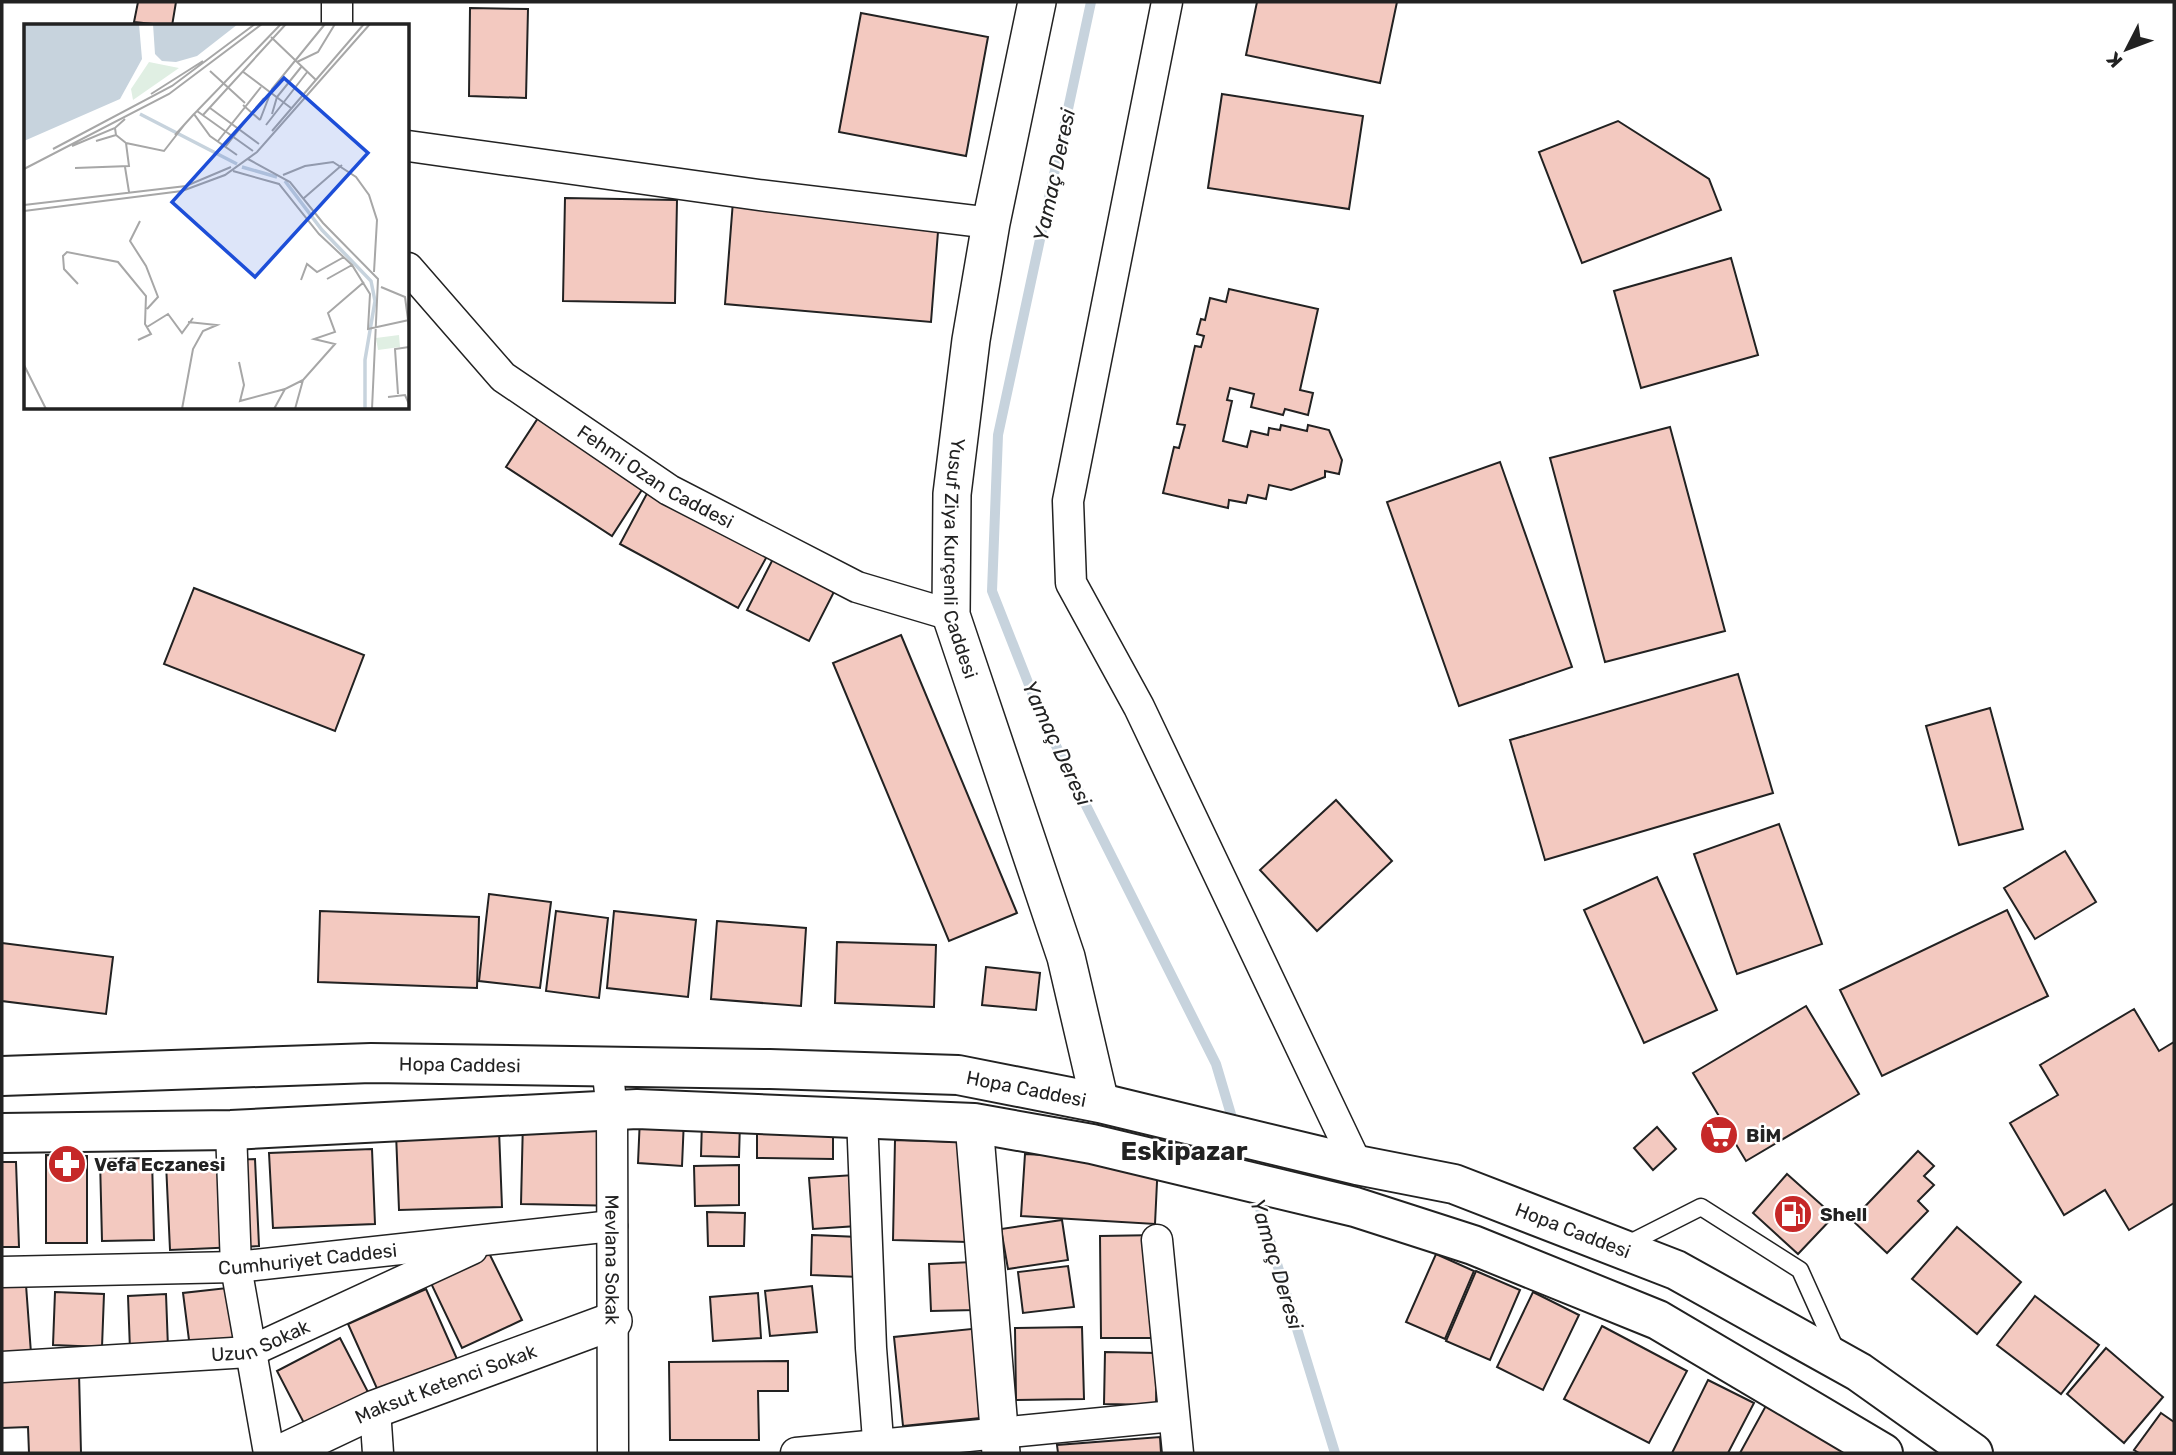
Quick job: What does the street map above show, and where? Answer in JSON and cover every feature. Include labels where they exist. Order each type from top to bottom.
[{"type":"main road","name":"Hopa Caddesi","points":[[2,1076],[371,1063],[958,1075],[1100,1103],[1357,1165],[1454,1184],[1676,1270],[1842,1362],[1973,1453]]},
{"type":"main road","points":[[2,1133],[231,1130],[612,1110],[862,1116],[974,1123],[1093,1144],[1355,1207],[1474,1245],[1658,1320],[1883,1453]]},
{"type":"street","points":[[337,2],[337,24]]},
{"type":"street","name":"Yusuf Ziya Kurçenli Caddesi","points":[[1037,2],[991,223],[971,340],[951,494],[951,615],[1066,957],[1100,1103]]},
{"type":"street","points":[[1167,2],[1068,501],[1071,583],[1139,707],[1357,1165]]},
{"type":"street","points":[[410,146],[759,195],[991,223]]},
{"type":"street","name":"Fehmi Ozan Caddesi","points":[[410,270],[503,377],[669,490],[857,587],[951,615]]},
{"type":"street","name":"Mevlana Sokak","points":[[607,1066],[612,1110],[613,1453]]},
{"type":"street","points":[[862,1116],[871,1348],[879,1449]]},
{"type":"street","points":[[974,1123],[1000,1443]]},
{"type":"street","points":[[231,1130],[236,1267],[269,1453]]},
{"type":"street","name":"Cumhuriyet Caddesi","points":[[2,1272],[236,1267],[612,1226]]},
{"type":"street","name":"Uzun Sokak","points":[[2,1367],[249,1352],[499,1237]]},
{"type":"street","points":[[1157,1240],[1178,1453]]},
{"type":"street","name":"Maksut Ketenci Sokak","points":[[282,1453],[375,1409],[613,1321]]},
{"type":"street","points":[[375,1409],[378,1453]]},
{"type":"street","points":[[796,1453],[1000,1443],[1173,1416]]},
{"type":"lane","points":[[1620,1248],[1701,1208],[1800,1270],[1842,1362]]},
{"type":"building","points":[[138,2],[176,2],[172,24],[134,22]]},
{"type":"building","points":[[1257,2],[1397,2],[1380,83],[1246,55]]},
{"type":"building","points":[[470,8],[528,9],[526,98],[469,96]]},
{"type":"building","points":[[861,13],[988,37],[966,156],[839,132]]},
{"type":"building","points":[[1222,94],[1363,116],[1349,209],[1208,188]]},
{"type":"building","points":[[1618,121],[1709,179],[1721,210],[1582,263],[1539,152]]},
{"type":"building","points":[[565,198],[677,200],[675,303],[563,301]]},
{"type":"building","points":[[733,201],[939,219],[931,322],[725,304]]},
{"type":"building","points":[[1731,258],[1758,355],[1641,388],[1614,291]]},
{"type":"building","points":[[1229,289],[1318,309],[1300,390],[1313,393],[1308,415],[1285,409],[1283,415],[1251,407],[1254,394],[1230,388],[1227,400],[1232,401],[1223,441],[1247,447],[1251,431],[1268,435],[1269,428],[1280,430],[1281,425],[1307,431],[1308,425],[1329,430],[1342,460],[1339,474],[1325,471],[1325,477],[1291,490],[1269,485],[1266,499],[1248,495],[1246,503],[1229,500],[1228,508],[1163,493],[1174,447],[1179,448],[1185,425],[1177,424],[1195,346],[1201,347],[1204,336],[1197,334],[1201,319],[1205,320],[1210,298],[1226,302]]},
{"type":"building","points":[[542,412],[647,482],[612,536],[506,467]]},
{"type":"building","points":[[1670,427],[1725,631],[1605,662],[1550,458]]},
{"type":"building","points":[[1500,462],[1572,667],[1459,706],[1387,502]]},
{"type":"building","points":[[651,486],[770,551],[738,608],[620,544]]},
{"type":"building","points":[[776,553],[838,584],[809,641],[747,610]]},
{"type":"building","points":[[194,588],[364,655],[335,731],[164,664]]},
{"type":"building","points":[[901,635],[1017,913],[949,941],[833,663]]},
{"type":"building","points":[[1738,674],[1773,793],[1545,860],[1510,740]]},
{"type":"building","points":[[1990,708],[2023,829],[1959,845],[1926,726]]},
{"type":"building","points":[[1336,800],[1392,861],[1317,931],[1260,870]]},
{"type":"building","points":[[1779,824],[1822,944],[1737,974],[1694,854]]},
{"type":"building","points":[[2065,851],[2096,902],[2035,939],[2004,888]]},
{"type":"building","points":[[1657,877],[1717,1010],[1644,1043],[1584,910]]},
{"type":"building","points":[[489,894],[551,902],[540,988],[479,981]]},
{"type":"building","points":[[2007,910],[2048,996],[1882,1076],[1840,990]]},
{"type":"building","points":[[320,911],[479,917],[477,988],[318,982]]},
{"type":"building","points":[[556,911],[608,918],[599,998],[546,991]]},
{"type":"building","points":[[614,911],[696,920],[688,997],[607,988]]},
{"type":"building","points":[[717,921],[806,928],[801,1006],[711,999]]},
{"type":"building","points":[[837,942],[936,945],[934,1007],[835,1003]]},
{"type":"building","points":[[2,943],[113,957],[106,1014],[2,1001]]},
{"type":"building","points":[[986,967],[1040,973],[1036,1010],[982,1005]]},
{"type":"building","points":[[1806,1006],[1859,1094],[1746,1161],[1693,1073]]},
{"type":"building","points":[[2134,1009],[2159,1051],[2174,1042],[2174,1203],[2129,1230],[2105,1190],[2064,1215],[2010,1123],[2058,1095],[2040,1065]]},
{"type":"building","points":[[640,1117],[684,1119],[682,1166],[638,1163]]},
{"type":"building","points":[[523,1120],[625,1123],[623,1206],[521,1204]]},
{"type":"building","points":[[702,1121],[740,1122],[739,1157],[701,1156]]},
{"type":"building","points":[[757,1121],[833,1123],[833,1159],[757,1158]]},
{"type":"building","points":[[1657,1127],[1676,1149],[1653,1170],[1634,1148]]},
{"type":"building","points":[[499,1130],[502,1207],[399,1210],[396,1133]]},
{"type":"building","points":[[895,1140],[970,1142],[968,1242],[893,1240]]},
{"type":"building","points":[[372,1149],[375,1224],[273,1228],[269,1153]]},
{"type":"building","points":[[1918,1151],[1934,1166],[1924,1176],[1934,1185],[1918,1201],[1928,1211],[1887,1253],[1852,1220]]},
{"type":"building","points":[[1025,1154],[1158,1161],[1155,1224],[1021,1216]]},
{"type":"building","points":[[46,1155],[87,1156],[87,1243],[46,1243]]},
{"type":"building","points":[[152,1158],[154,1240],[102,1241],[100,1159]]},
{"type":"building","points":[[255,1159],[259,1246],[170,1250],[166,1163]]},
{"type":"building","points":[[2,1162],[16,1162],[19,1247],[2,1247]]},
{"type":"building","points":[[739,1165],[739,1205],[695,1206],[694,1166]]},
{"type":"building","points":[[1787,1174],[1834,1216],[1798,1254],[1753,1213]]},
{"type":"building","points":[[854,1175],[857,1226],[813,1229],[809,1178]]},
{"type":"building","points":[[707,1212],[745,1213],[744,1246],[708,1246]]},
{"type":"building","points":[[1062,1220],[1068,1260],[1008,1269],[1001,1229]]},
{"type":"building","points":[[1957,1227],[2021,1282],[1977,1334],[1912,1279]]},
{"type":"building","points":[[812,1235],[859,1237],[859,1277],[811,1275]]},
{"type":"building","points":[[1159,1235],[1160,1338],[1101,1338],[1100,1236]]},
{"type":"building","points":[[487,1249],[522,1320],[462,1348],[428,1277]]},
{"type":"building","points":[[1436,1254],[1474,1271],[1445,1339],[1406,1322]]},
{"type":"building","points":[[973,1262],[975,1310],[931,1311],[929,1264]]},
{"type":"building","points":[[1068,1266],[1074,1307],[1023,1313],[1018,1272]]},
{"type":"building","points":[[1476,1271],[1520,1290],[1490,1360],[1446,1341]]},
{"type":"building","points":[[26,1285],[31,1353],[2,1355],[2,1287]]},
{"type":"building","points":[[812,1286],[817,1332],[770,1336],[765,1291]]},
{"type":"building","points":[[236,1287],[243,1342],[190,1348],[183,1293]]},
{"type":"building","points":[[426,1289],[457,1359],[379,1393],[348,1324]]},
{"type":"building","points":[[55,1292],[104,1294],[102,1347],[53,1345]]},
{"type":"building","points":[[1533,1292],[1579,1315],[1543,1390],[1497,1367]]},
{"type":"building","points":[[758,1293],[761,1338],[713,1341],[710,1297]]},
{"type":"building","points":[[166,1294],[168,1348],[130,1350],[128,1296]]},
{"type":"building","points":[[2035,1296],[2099,1345],[2061,1394],[1997,1345]]},
{"type":"building","points":[[1602,1326],[1687,1371],[1649,1443],[1564,1399]]},
{"type":"building","points":[[1082,1327],[1084,1399],[1016,1400],[1015,1328]]},
{"type":"building","points":[[981,1328],[990,1417],[903,1426],[894,1337]]},
{"type":"building","points":[[340,1338],[368,1392],[305,1425],[277,1371]]},
{"type":"building","points":[[2106,1348],[2163,1397],[2124,1443],[2067,1394]]},
{"type":"building","points":[[1105,1352],[1157,1353],[1156,1405],[1104,1404]]},
{"type":"building","points":[[788,1361],[788,1391],[758,1391],[759,1440],[670,1440],[669,1362]]},
{"type":"building","points":[[79,1373],[81,1453],[29,1453],[28,1427],[2,1428],[2,1375]]},
{"type":"building","points":[[1708,1380],[1754,1403],[1728,1453],[1672,1453]]},
{"type":"building","points":[[1768,1402],[1847,1446],[1842,1453],[1740,1453]]},
{"type":"building","points":[[2161,1413],[2174,1422],[2174,1453],[2139,1453],[2134,1450]]},
{"type":"building","points":[[1160,1437],[1161,1453],[1058,1453],[1057,1445]]},
{"type":"waterway","name":"Yamaç Deresi","points":[[1091,2],[998,435],[992,591],[1042,718],[1216,1064],[1235,1128]]},
{"type":"waterway","name":"Yamaç Deresi","points":[[1255,1192],[1335,1453]]},
{"type":"place","name":"BİM","points":[[1719,1135]]},
{"type":"place","name":"Vefa Eczanesi","points":[[67,1164]]},
{"type":"place","name":"Shell","points":[[1793,1214]]},
{"type":"district","name":"Eskipazar","points":[[1184,1151]]}]
